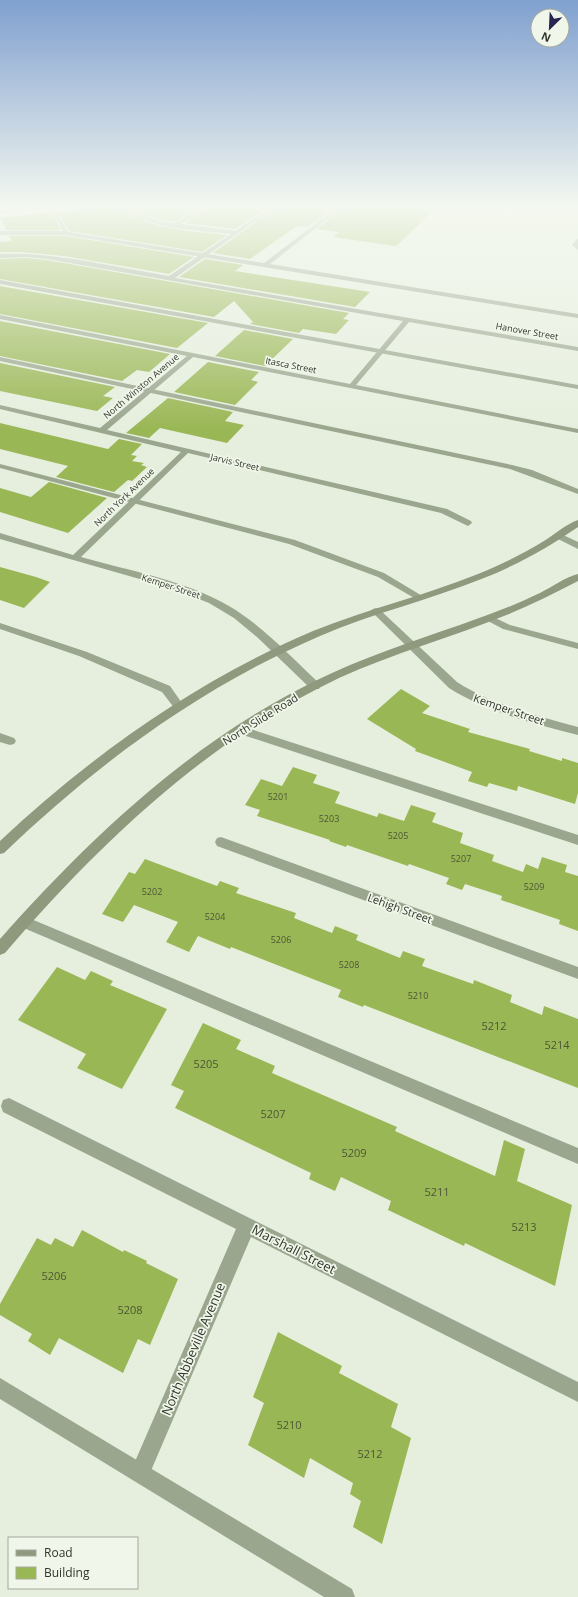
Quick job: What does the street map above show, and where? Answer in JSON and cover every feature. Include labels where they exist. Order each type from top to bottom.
[{"type":"main road","points":[[0,849],[64,791],[122,745],[179,706],[235,672],[278,650],[317,633],[376,611],[451,587],[499,568],[559,536],[578,523]]},
{"type":"main road","name":"North Slide Road","points":[[0,949],[80,862],[140,804],[184,770],[270,711],[315,686],[349,670],[411,645],[489,618],[550,592],[578,577]]},
{"type":"street","name":"Hanover Street","points":[[185,281],[578,349]]},
{"type":"street","points":[[357,281],[578,316]]},
{"type":"street","points":[[0,282],[578,387]]},
{"type":"street","name":"Itasca Street","points":[[0,317],[578,431]]},
{"type":"street","points":[[352,386],[408,319]]},
{"type":"street","name":"North Winston Avenue","points":[[101,431],[192,355]]},
{"type":"street","points":[[0,359],[512,467],[529,472],[578,492]]},
{"type":"street","name":"Jarvis Street","points":[[0,407],[444,511],[468,522]]},
{"type":"street","name":"North York Avenue","points":[[75,558],[186,451]]},
{"type":"street","points":[[0,466],[292,542],[381,575],[419,597]]},
{"type":"street","name":"Kemper Street","points":[[0,536],[176,587],[208,599],[240,618],[278,650],[315,686]]},
{"type":"street","points":[[559,536],[578,546]]},
{"type":"street","name":"Kemper Street","points":[[376,611],[453,685],[468,695],[498,708],[578,731]]},
{"type":"street","points":[[489,618],[507,627],[578,646]]},
{"type":"street","points":[[0,626],[83,654],[166,689],[179,706]]},
{"type":"street","points":[[241,730],[578,840]]},
{"type":"street","name":"Lehigh Street","points":[[221,842],[578,973]]},
{"type":"street","points":[[24,922],[578,1156]]},
{"type":"street","name":"Marshall Street","points":[[10,1106],[246,1225],[578,1389]]},
{"type":"street","name":"North Abbeville Avenue","points":[[140,1473],[246,1225]]},
{"type":"street","points":[[0,1388],[344,1597]]},
{"type":"building","points":[[9,281],[164,281],[349,313],[343,319],[349,320],[336,334],[303,329],[299,333],[250,324],[253,322],[234,301],[214,317]]},
{"type":"building","points":[[200,281],[296,281],[370,292],[355,307]]},
{"type":"building","points":[[0,286],[208,323],[177,348],[0,314]]},
{"type":"building","points":[[0,321],[170,354],[149,372],[137,370],[122,381],[0,356]]},
{"type":"building","points":[[244,330],[293,339],[265,366],[215,356]]},
{"type":"building","points":[[208,362],[259,372],[251,380],[258,382],[235,405],[174,392]]},
{"type":"building","points":[[0,363],[115,387],[103,396],[113,398],[97,411],[0,391]]},
{"type":"building","points":[[168,398],[233,412],[225,421],[244,425],[227,443],[160,428],[149,438],[126,433]]},
{"type":"building","points":[[0,423],[108,449],[119,439],[142,444],[131,455],[137,456],[132,461],[144,463],[141,465],[147,467],[132,481],[128,480],[114,492],[56,477],[68,466],[0,449]]},
{"type":"building","points":[[49,482],[107,498],[68,533],[0,512],[0,488],[31,497]]},
{"type":"building","points":[[0,567],[50,582],[24,608],[0,600]]},
{"type":"building","points":[[401,689],[430,706],[422,713],[470,729],[468,732],[530,749],[529,751],[562,761],[562,758],[578,763],[578,793],[575,804],[518,786],[517,791],[489,783],[487,787],[468,781],[472,772],[415,751],[416,749],[367,719]]},
{"type":"building","points":[[293,767],[317,775],[313,783],[340,792],[335,803],[377,817],[379,813],[404,821],[411,805],[436,813],[432,822],[463,833],[460,843],[494,855],[492,861],[523,872],[526,864],[538,869],[542,857],[567,865],[565,872],[578,876],[578,931],[559,924],[560,920],[501,900],[502,896],[465,884],[462,890],[446,884],[449,878],[409,864],[408,866],[347,845],[346,847],[329,841],[330,840],[257,816],[260,810],[245,805],[261,779],[282,786]]},
{"type":"building","points":[[145,859],[217,886],[220,881],[239,888],[236,893],[296,913],[294,918],[332,933],[335,926],[358,935],[356,940],[400,958],[403,951],[425,959],[422,966],[473,984],[474,980],[512,995],[510,1002],[542,1015],[544,1006],[578,1019],[578,1088],[364,1005],[363,1007],[338,997],[341,990],[231,947],[230,949],[198,936],[189,952],[166,942],[178,922],[134,905],[123,922],[102,914],[129,872],[135,874]]},
{"type":"building","points":[[57,967],[85,980],[91,971],[113,981],[110,985],[167,1009],[122,1089],[77,1068],[86,1054],[18,1020]]},
{"type":"building","points":[[203,1023],[241,1040],[236,1049],[275,1066],[272,1073],[397,1127],[395,1131],[495,1176],[504,1140],[525,1149],[517,1181],[572,1205],[555,1286],[465,1243],[464,1246],[388,1210],[391,1201],[341,1177],[335,1191],[309,1179],[311,1173],[175,1108],[184,1091],[171,1085]]},
{"type":"building","points":[[82,1230],[123,1252],[124,1250],[147,1261],[146,1263],[178,1279],[150,1345],[138,1339],[123,1373],[59,1338],[50,1355],[28,1341],[32,1334],[0,1315],[0,1304],[37,1238],[51,1245],[55,1238],[73,1247]]},
{"type":"building","points":[[278,1332],[342,1366],[339,1373],[398,1404],[391,1427],[411,1438],[382,1544],[353,1527],[361,1501],[350,1494],[353,1483],[310,1458],[304,1478],[248,1445],[264,1403],[253,1397]]}]
